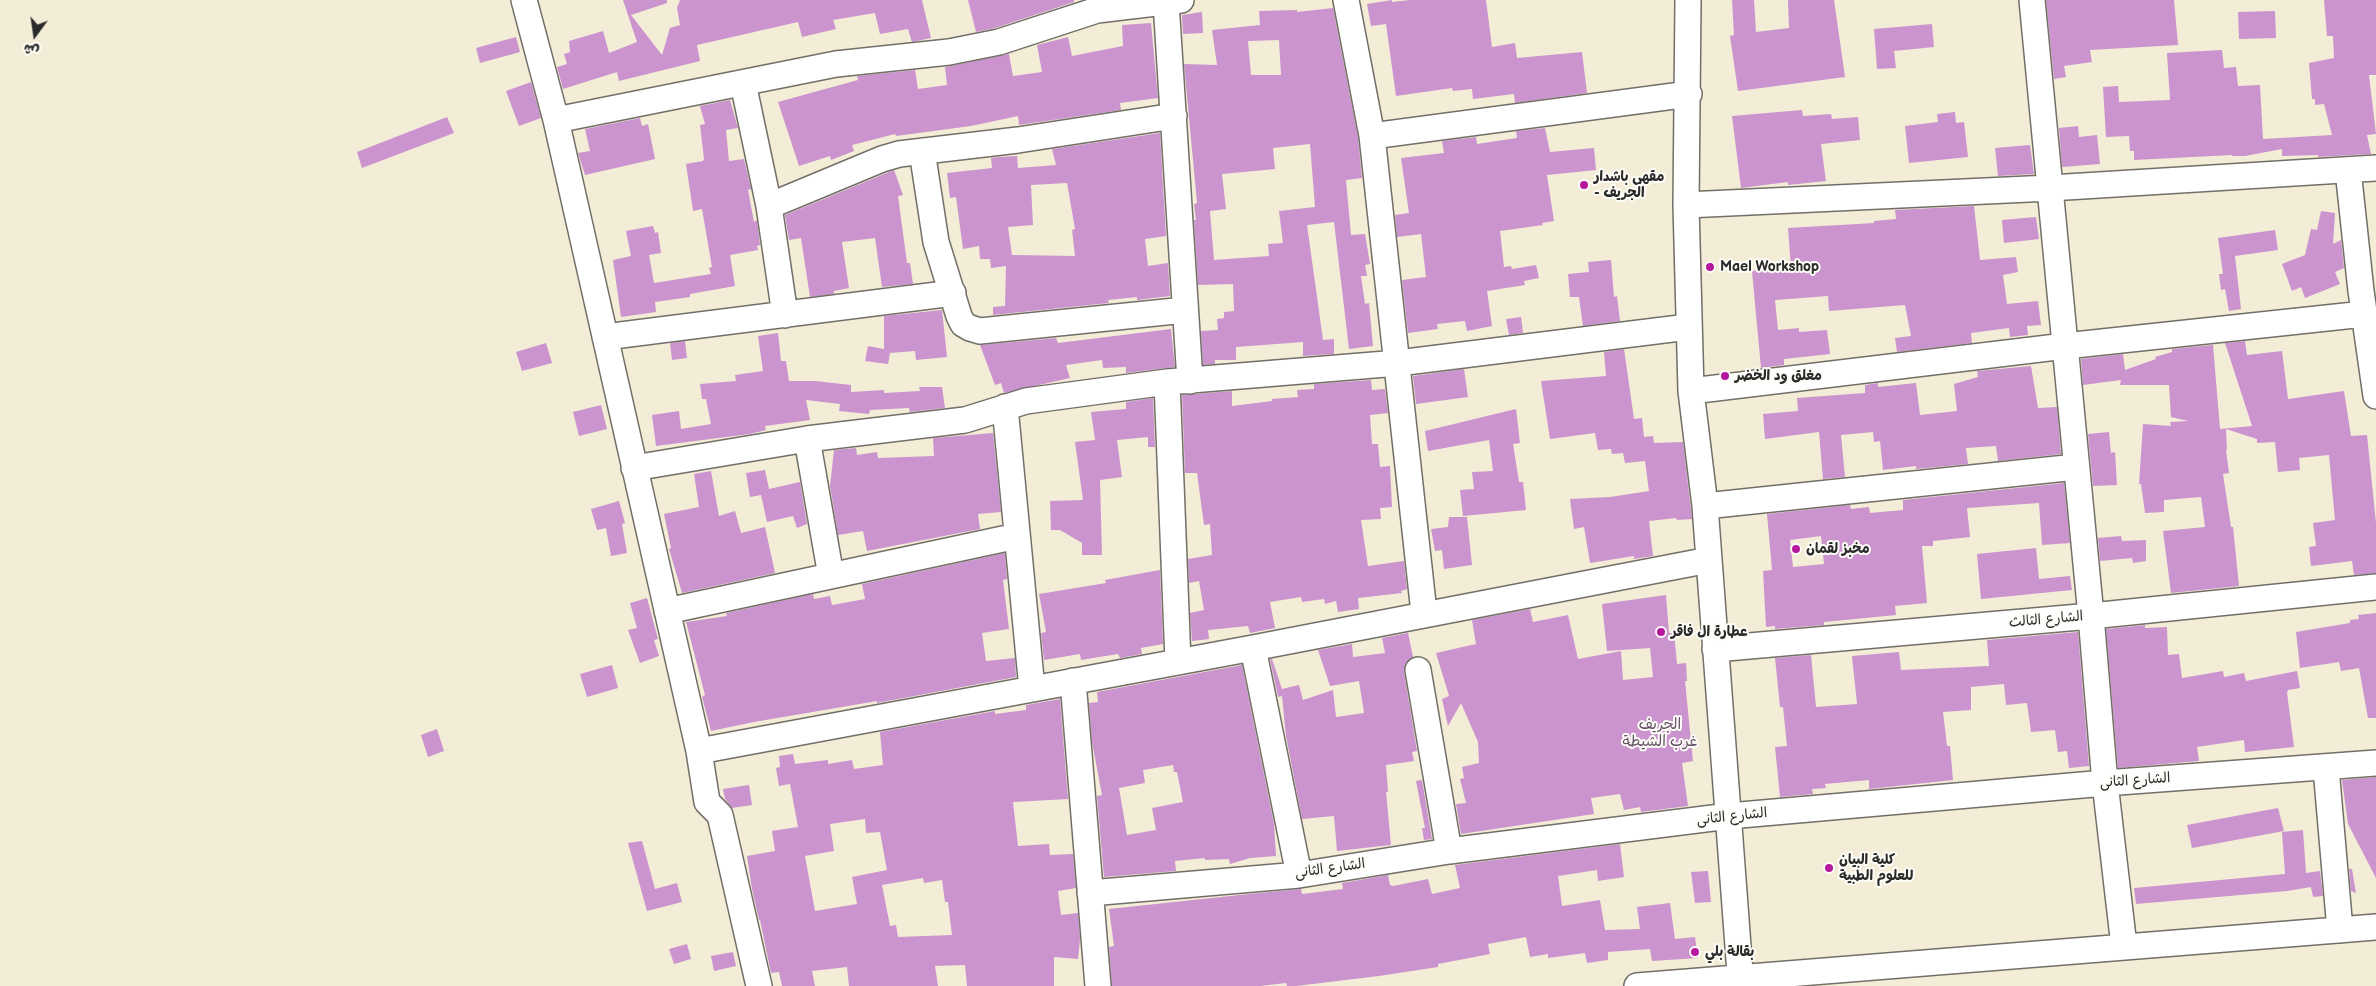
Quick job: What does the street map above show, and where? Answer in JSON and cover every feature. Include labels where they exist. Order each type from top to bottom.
[{"type":"street","points":[[524,0],[556,120],[699,751],[707,802],[720,815],[759,986]]},
{"type":"street","points":[[1346,0],[1372,136],[1424,613]]},
{"type":"street","points":[[1688,0],[1686,205],[1691,391],[1705,506],[1740,981]]},
{"type":"street","points":[[2032,0],[2091,616],[2104,783],[2124,946]]},
{"type":"street","points":[[556,120],[836,64],[949,52],[999,42],[1094,5],[1174,1],[1174,116],[1185,310],[1179,382],[1178,662]]},
{"type":"street","points":[[743,83],[769,206],[785,315]]},
{"type":"street","points":[[1372,136],[1688,94]]},
{"type":"street","points":[[769,206],[882,159],[922,151],[1018,140],[1174,116]]},
{"type":"street","points":[[922,151],[936,242],[963,324],[980,331],[1185,310]]},
{"type":"street","points":[[1686,205],[2050,188],[2376,168]]},
{"type":"street","points":[[2348,170],[2367,298],[2376,396]]},
{"type":"street","points":[[605,337],[953,293]]},
{"type":"street","points":[[1691,391],[2065,346],[2367,298]]},
{"type":"street","points":[[634,468],[807,439],[965,420],[1026,401],[1179,382],[1398,362],[1688,327]]},
{"type":"street","points":[[1005,407],[1032,689]]},
{"type":"street","points":[[807,439],[831,576]]},
{"type":"street","points":[[1705,506],[2076,467]]},
{"type":"street","points":[[668,611],[1017,536]]},
{"type":"street","points":[[699,751],[1253,648],[1424,613],[1709,560]]},
{"type":"street","name":"الشارع الثالث","points":[[1716,649],[2091,616],[2376,587]]},
{"type":"street","points":[[1253,648],[1299,875]]},
{"type":"street","points":[[1418,670],[1449,851]]},
{"type":"street","points":[[1073,682],[1098,986]]},
{"type":"street","name":"الشارع الثانى","points":[[1090,893],[1299,875],[1449,851],[1729,816],[2104,783],[2376,763]]},
{"type":"street","points":[[2326,768],[2340,930]]},
{"type":"street","points":[[1637,986],[1740,981],[2124,946],[2376,927]]},
{"type":"building","points":[[623,0],[667,0],[667,3],[631,15],[662,55],[670,28],[680,25],[677,8],[680,0],[922,0],[931,38],[912,42],[908,29],[880,34],[875,13],[833,20],[836,29],[802,37],[798,22],[697,45],[700,61],[619,81],[617,72],[563,89],[557,67],[567,64],[564,54],[570,52],[569,41],[603,31],[609,53],[637,42]]},
{"type":"building","points":[[968,0],[1074,0],[1074,2],[995,28],[976,32]]},
{"type":"building","points":[[1392,0],[1392,2],[1410,0],[1486,0],[1492,47],[1515,43],[1517,58],[1582,52],[1587,93],[1515,103],[1514,94],[1473,99],[1472,89],[1453,91],[1452,88],[1396,96],[1386,24],[1371,26],[1367,4]]},
{"type":"building","points":[[1732,0],[1754,0],[1756,32],[1789,28],[1788,0],[1834,0],[1845,77],[1738,91],[1730,36],[1734,35]]},
{"type":"building","points":[[2046,0],[2174,0],[2178,45],[2090,50],[2092,62],[2064,66],[2066,77],[2054,79]]},
{"type":"building","points":[[2324,0],[2376,0],[2376,75],[2369,75],[2376,134],[2367,135],[2371,154],[2318,157],[2318,155],[2282,156],[2282,149],[2245,156],[2134,160],[2134,151],[2130,151],[2129,136],[2106,137],[2103,87],[2118,86],[2119,102],[2170,100],[2167,53],[2222,50],[2224,68],[2236,67],[2238,86],[2260,85],[2263,139],[2332,135],[2324,104],[2315,105],[2315,99],[2312,99],[2309,63],[2334,58],[2333,36],[2327,36]]},
{"type":"building","points":[[1333,8],[1358,138],[1362,178],[1346,180],[1351,235],[1365,234],[1370,264],[1365,265],[1367,276],[1361,276],[1365,304],[1369,303],[1373,346],[1349,349],[1334,222],[1307,225],[1323,340],[1334,339],[1334,354],[1303,356],[1303,342],[1236,347],[1236,360],[1215,360],[1215,364],[1203,365],[1201,331],[1218,330],[1217,319],[1224,318],[1224,312],[1234,311],[1233,284],[1198,285],[1194,220],[1196,220],[1194,204],[1197,203],[1184,64],[1217,65],[1212,30],[1260,25],[1259,11],[1297,10],[1297,12]],"holes":[[[1279,40],[1281,75],[1251,75],[1248,41]],[[1310,144],[1315,207],[1279,211],[1283,243],[1268,244],[1269,256],[1214,260],[1210,211],[1226,209],[1222,174],[1275,169],[1273,148]]]},
{"type":"building","points":[[2275,11],[2276,38],[2239,39],[2238,12]]},
{"type":"building","points":[[1202,12],[1203,33],[1183,34],[1182,15]]},
{"type":"building","points":[[1151,23],[1158,98],[1120,103],[1121,110],[1019,125],[1018,116],[971,126],[896,136],[895,134],[852,145],[854,151],[831,160],[830,156],[799,166],[778,102],[858,80],[857,76],[915,70],[918,89],[947,85],[945,67],[1009,54],[1013,76],[1042,72],[1037,45],[1068,37],[1072,56],[1123,46],[1122,25]]},
{"type":"building","points":[[1932,24],[1934,47],[1894,51],[1896,68],[1877,69],[1874,29]]},
{"type":"building","points":[[516,37],[520,52],[480,63],[476,48]]},
{"type":"building","points":[[531,82],[541,118],[519,126],[506,91]]},
{"type":"building","points":[[730,100],[738,128],[726,130],[729,161],[744,159],[751,189],[748,190],[754,222],[757,220],[760,245],[757,246],[758,250],[730,255],[735,286],[690,294],[690,297],[655,302],[656,312],[621,317],[613,260],[631,256],[626,231],[653,226],[655,233],[658,232],[661,253],[649,255],[654,283],[711,274],[709,268],[712,267],[702,209],[693,211],[686,164],[703,161],[704,159],[700,125],[705,124],[700,106]]},
{"type":"building","points":[[1802,110],[1803,116],[1831,114],[1832,119],[1858,117],[1860,140],[1821,144],[1826,181],[1788,185],[1788,182],[1741,188],[1732,116]]},
{"type":"building","points":[[1955,112],[1956,123],[1964,122],[1968,157],[1909,163],[1905,126],[1938,122],[1937,114]]},
{"type":"building","points":[[447,117],[454,133],[362,168],[357,152]]},
{"type":"building","points":[[640,118],[642,126],[648,124],[655,159],[585,175],[578,153],[590,151],[585,129]]},
{"type":"building","points":[[2078,126],[2079,137],[2097,135],[2100,164],[2062,167],[2059,128]]},
{"type":"building","points":[[1545,128],[1550,152],[1594,148],[1596,170],[1547,175],[1554,221],[1542,223],[1543,225],[1500,231],[1504,267],[1511,266],[1512,269],[1536,265],[1539,278],[1524,281],[1525,285],[1487,291],[1492,326],[1467,331],[1465,321],[1437,324],[1438,329],[1408,333],[1402,280],[1426,277],[1421,234],[1397,237],[1395,215],[1409,213],[1401,158],[1444,153],[1442,141],[1476,137],[1477,144],[1517,138],[1516,131]]},
{"type":"building","points":[[1160,133],[1166,236],[1145,239],[1148,266],[1168,263],[1170,296],[1137,300],[1137,297],[1108,300],[1109,303],[993,315],[993,307],[1005,306],[1006,266],[991,268],[990,259],[980,259],[979,246],[963,249],[956,197],[950,198],[947,173],[992,168],[991,158],[998,157],[1017,156],[1018,168],[1056,165],[1052,149]],"holes":[[[1067,183],[1075,229],[1072,230],[1075,256],[1012,255],[1008,227],[1033,225],[1031,185]]]},
{"type":"building","points":[[2030,145],[2034,174],[1998,176],[1995,148]]},
{"type":"building","points":[[894,170],[903,195],[898,196],[907,263],[910,263],[913,284],[882,287],[875,238],[842,242],[849,288],[834,291],[834,294],[810,297],[801,238],[789,240],[785,215]]},
{"type":"building","points":[[1974,206],[1980,260],[2016,257],[2018,272],[2003,275],[2007,304],[2038,301],[2041,325],[2027,326],[2028,335],[2010,337],[2009,328],[1971,333],[1972,343],[1897,352],[1895,338],[1911,336],[1905,305],[1829,311],[1828,296],[1775,300],[1778,330],[1799,328],[1799,332],[1827,330],[1830,354],[1784,359],[1784,365],[1761,368],[1752,271],[1791,268],[1788,228],[1874,223],[1874,221],[1896,219],[1895,210]]},
{"type":"building","points":[[2321,211],[2335,213],[2333,244],[2341,240],[2344,268],[2335,272],[2340,284],[2305,298],[2301,287],[2292,291],[2282,264],[2305,255],[2311,229],[2317,230]]},
{"type":"building","points":[[2036,217],[2039,239],[2004,243],[2002,220]]},
{"type":"building","points":[[2275,230],[2278,250],[2235,256],[2241,309],[2229,311],[2225,289],[2221,290],[2219,274],[2223,274],[2218,238]]},
{"type":"building","points":[[1611,260],[1614,297],[1617,296],[1620,321],[1583,326],[1579,297],[1570,297],[1568,274],[1589,272],[1588,262]]},
{"type":"building","points":[[942,310],[947,357],[916,360],[915,351],[890,353],[888,364],[865,361],[868,346],[884,349],[884,316]]},
{"type":"building","points":[[1521,317],[1523,333],[1509,335],[1506,319]]},
{"type":"building","points":[[1171,329],[1175,367],[1126,373],[1126,367],[1103,368],[1102,360],[1066,365],[1070,378],[1004,393],[1001,383],[995,385],[980,345],[1056,338],[1058,343]]},
{"type":"building","points":[[778,333],[781,361],[786,361],[789,381],[815,381],[851,385],[851,392],[884,390],[884,393],[920,391],[919,387],[942,387],[945,408],[910,412],[909,408],[870,410],[869,414],[839,411],[840,404],[806,400],[810,420],[765,426],[766,430],[750,434],[656,446],[652,415],[679,411],[681,429],[711,424],[706,399],[702,399],[700,384],[736,381],[735,375],[763,371],[758,336]]},
{"type":"building","points":[[685,341],[687,358],[672,360],[670,343]]},
{"type":"building","points":[[2245,341],[2247,355],[2282,351],[2288,399],[2344,391],[2351,436],[2367,435],[2376,523],[2376,573],[2354,575],[2352,561],[2311,566],[2309,547],[2316,546],[2313,523],[2335,520],[2329,455],[2299,458],[2300,470],[2278,472],[2275,442],[2257,443],[2257,439],[2226,429],[2229,473],[2223,474],[2231,527],[2233,527],[2239,586],[2171,593],[2163,531],[2205,527],[2201,497],[2164,500],[2164,512],[2145,513],[2141,484],[2139,484],[2143,424],[2171,426],[2170,422],[2188,421],[2171,417],[2169,385],[2120,385],[2121,380],[2083,385],[2081,359],[2123,354],[2125,370],[2172,352],[2172,349],[2213,345],[2220,429],[2252,426],[2225,343]]},
{"type":"building","points":[[546,343],[552,363],[522,371],[516,352]]},
{"type":"building","points":[[1624,349],[1634,419],[1642,418],[1644,437],[1653,436],[1654,443],[1683,442],[1692,519],[1677,520],[1676,518],[1649,521],[1653,556],[1634,559],[1634,556],[1590,563],[1584,527],[1574,529],[1570,499],[1610,497],[1649,491],[1645,461],[1625,463],[1623,453],[1612,454],[1611,449],[1598,450],[1595,433],[1550,439],[1541,381],[1606,376],[1604,352]]},
{"type":"building","points":[[2031,366],[2038,408],[2057,407],[2061,454],[1998,461],[1996,446],[1966,448],[1968,464],[1916,469],[1916,466],[1883,470],[1880,441],[1874,442],[1873,432],[1841,435],[1845,477],[1823,479],[1819,432],[1765,439],[1763,414],[1798,411],[1797,398],[1865,393],[1865,385],[1878,383],[1878,387],[1916,383],[1920,415],[1957,411],[1954,384],[1978,377],[1977,371]]},
{"type":"building","points":[[1464,369],[1468,397],[1416,404],[1413,376]]},
{"type":"building","points":[[1371,380],[1372,390],[1385,389],[1388,413],[1370,415],[1372,444],[1378,444],[1380,467],[1390,466],[1392,507],[1380,508],[1381,519],[1361,520],[1368,566],[1404,561],[1407,589],[1401,591],[1402,593],[1358,598],[1359,609],[1338,612],[1336,601],[1325,604],[1324,599],[1302,602],[1301,597],[1270,602],[1275,628],[1250,633],[1248,626],[1208,630],[1209,639],[1192,641],[1190,613],[1204,610],[1199,581],[1189,583],[1188,559],[1212,555],[1210,524],[1204,525],[1197,473],[1185,473],[1182,395],[1232,391],[1232,406],[1272,401],[1272,399],[1298,397],[1297,390],[1314,389],[1314,384]]},
{"type":"building","points":[[1153,398],[1155,447],[1148,447],[1148,437],[1117,440],[1122,477],[1100,480],[1102,555],[1082,555],[1082,543],[1060,530],[1051,530],[1050,501],[1083,500],[1075,442],[1095,440],[1091,412],[1126,409],[1126,402]]},
{"type":"building","points":[[601,405],[607,429],[579,436],[573,412]]},
{"type":"building","points":[[1516,409],[1520,443],[1513,444],[1519,482],[1523,482],[1526,510],[1463,516],[1460,490],[1474,489],[1472,472],[1493,471],[1489,440],[1428,451],[1425,431]]},
{"type":"building","points":[[2109,432],[2111,453],[2115,452],[2117,485],[2093,486],[2088,434]]},
{"type":"building","points":[[993,433],[1001,512],[978,514],[980,529],[867,551],[863,531],[838,535],[830,486],[834,450],[856,448],[857,455],[877,452],[878,458],[934,456],[933,438]]},
{"type":"building","points":[[765,470],[769,489],[800,482],[807,524],[797,528],[793,516],[767,522],[761,495],[750,497],[746,473]]},
{"type":"building","points":[[711,471],[719,516],[735,511],[741,533],[765,527],[775,573],[682,593],[669,549],[671,548],[664,514],[699,507],[694,474]]},
{"type":"building","points":[[2064,483],[2070,543],[2042,545],[2039,503],[1967,508],[1970,537],[1933,541],[1933,546],[1922,546],[1927,603],[1895,606],[1896,615],[1824,622],[1824,625],[1775,629],[1775,626],[1766,627],[1763,571],[1772,570],[1767,514],[1850,505],[1851,509],[1869,507],[1870,513],[1903,510],[1903,500]],"holes":[[[1821,536],[1824,564],[1793,567],[1790,540]]]},
{"type":"building","points":[[619,501],[625,523],[622,524],[627,553],[611,556],[606,528],[597,530],[591,509]]},
{"type":"building","points":[[1449,517],[1467,517],[1472,565],[1444,569],[1442,550],[1435,551],[1431,529],[1448,527]]},
{"type":"building","points":[[2121,536],[2122,541],[2146,540],[2146,561],[2133,563],[2132,558],[2100,561],[2098,538]]},
{"type":"building","points":[[2036,548],[2039,579],[2070,576],[2072,590],[1981,599],[1977,554]]},
{"type":"building","points":[[1005,553],[1007,579],[1003,580],[1009,629],[982,633],[986,661],[1015,658],[1016,677],[711,731],[702,697],[705,695],[686,622],[727,616],[726,613],[813,594],[814,599],[830,596],[832,605],[865,599],[862,584]]},
{"type":"building","points":[[1160,570],[1163,644],[1141,648],[1142,654],[1120,658],[1118,654],[1081,660],[1080,654],[1044,660],[1041,633],[1046,632],[1039,594],[1106,583],[1105,580]]},
{"type":"building","points":[[1666,595],[1669,633],[1674,633],[1677,664],[1686,663],[1687,681],[1685,681],[1693,761],[1682,763],[1688,806],[1641,812],[1640,807],[1624,810],[1620,794],[1591,798],[1594,814],[1461,834],[1456,804],[1466,803],[1460,779],[1464,778],[1462,767],[1479,763],[1478,742],[1461,703],[1448,726],[1442,699],[1449,696],[1436,653],[1476,644],[1472,620],[1530,609],[1533,622],[1568,615],[1578,659],[1621,651],[1623,680],[1653,677],[1650,648],[1607,651],[1602,604]]},
{"type":"building","points":[[647,598],[658,639],[654,640],[659,656],[640,663],[628,630],[637,628],[630,603]]},
{"type":"building","points":[[2376,613],[2376,718],[2368,718],[2359,668],[2341,671],[2339,662],[2300,668],[2296,632],[2350,623],[2350,620],[2359,619],[2358,615]]},
{"type":"building","points":[[2145,625],[2145,628],[2167,627],[2168,655],[2179,654],[2182,678],[2223,671],[2224,677],[2244,673],[2246,681],[2297,671],[2300,688],[2288,690],[2287,693],[2294,747],[2245,752],[2244,740],[2197,747],[2199,761],[2118,768],[2106,629]]},
{"type":"building","points":[[2078,632],[2089,766],[2069,768],[2067,751],[2058,752],[2055,730],[2031,732],[2027,703],[2006,705],[2004,684],[1971,687],[1971,710],[1943,712],[1947,746],[1950,746],[1953,780],[1869,789],[1869,780],[1825,784],[1826,788],[1812,789],[1813,794],[1780,797],[1775,747],[1787,746],[1783,707],[1780,707],[1775,658],[1811,655],[1816,707],[1857,704],[1852,656],[1899,652],[1901,670],[1989,666],[1987,640]]},
{"type":"building","points":[[1408,633],[1413,657],[1405,665],[1404,672],[1417,751],[1412,752],[1414,761],[1386,765],[1388,792],[1386,792],[1391,845],[1337,851],[1334,816],[1302,819],[1286,736],[1282,696],[1278,697],[1270,659],[1272,659],[1282,689],[1299,685],[1303,700],[1333,690],[1336,717],[1364,713],[1359,681],[1330,686],[1318,650],[1352,644],[1353,657],[1385,653],[1382,638]]},
{"type":"building","points":[[612,665],[618,688],[587,697],[580,674]]},
{"type":"building","points":[[1242,665],[1274,824],[1276,856],[1250,858],[1230,864],[1229,859],[1205,860],[1205,858],[1175,861],[1176,871],[1104,877],[1097,796],[1102,795],[1092,742],[1089,703],[1098,702],[1097,692]],"holes":[[[1173,765],[1174,772],[1177,772],[1183,802],[1152,808],[1156,830],[1127,835],[1119,788],[1145,783],[1143,770]]]},
{"type":"building","points":[[1060,699],[1068,799],[1013,802],[1018,846],[1049,844],[1050,855],[1073,854],[1076,888],[1058,891],[1061,915],[1078,913],[1080,939],[1078,959],[1054,957],[1054,986],[967,986],[965,965],[935,966],[938,986],[849,986],[847,967],[812,971],[815,986],[782,986],[779,972],[771,973],[752,889],[747,856],[775,851],[772,831],[798,827],[790,784],[779,786],[776,768],[780,767],[779,756],[793,754],[795,764],[828,760],[828,764],[852,760],[854,769],[883,765],[880,732],[995,711],[995,714],[1026,710],[1026,705]],"holes":[[[865,819],[866,833],[880,832],[887,870],[852,877],[857,904],[815,911],[805,856],[834,851],[830,824]],[[923,878],[924,883],[942,880],[945,902],[948,902],[952,935],[898,937],[896,925],[890,926],[882,885]]]},
{"type":"building","points":[[437,729],[444,751],[428,757],[421,735]]},
{"type":"building","points":[[2376,777],[2376,878],[2348,824],[2342,780]]},
{"type":"building","points":[[1422,780],[1432,839],[1424,840],[1422,828],[1425,828],[1416,781]]},
{"type":"building","points":[[749,785],[752,805],[732,808],[725,799],[723,789]]},
{"type":"building","points":[[2278,808],[2284,831],[2192,848],[2187,825]]},
{"type":"building","points":[[2303,830],[2306,873],[2320,871],[2323,896],[2313,897],[2311,887],[2287,891],[2136,904],[2134,888],[2285,874],[2282,832]]},
{"type":"building","points":[[642,841],[655,889],[677,883],[682,902],[647,911],[628,843]]},
{"type":"building","points":[[1620,844],[1624,877],[1598,881],[1597,870],[1558,876],[1562,906],[1600,900],[1605,930],[1640,929],[1637,907],[1670,903],[1675,939],[1695,937],[1698,958],[1652,961],[1650,949],[1608,952],[1608,960],[1587,963],[1585,953],[1548,958],[1548,954],[1530,957],[1526,937],[1488,944],[1490,954],[1438,964],[1438,967],[1296,986],[1287,986],[1286,983],[1260,986],[1112,986],[1109,947],[1114,946],[1109,909],[1301,889],[1302,894],[1343,889],[1342,883],[1388,875],[1390,885],[1393,886],[1428,879],[1432,894],[1460,888],[1455,865]]},
{"type":"building","points":[[2349,869],[2352,869],[2356,893],[2351,891]]},
{"type":"building","points":[[1708,871],[1711,902],[1695,903],[1691,872]]},
{"type":"building","points":[[687,944],[691,959],[674,964],[669,949]]},
{"type":"building","points":[[733,952],[736,966],[714,971],[711,956]]},
{"type":"place","name":"مقهى باشدار - الجريف","points":[[1584,185]]},
{"type":"place","name":"Mael Workshop","points":[[1710,267]]},
{"type":"place","name":"مغلق ود الخضر","points":[[1725,376]]},
{"type":"place","name":"مخبز لقمان","points":[[1796,549]]},
{"type":"place","name":"عطارة ال فاقر","points":[[1661,632]]},
{"type":"place","name":"كلية البيان للعلوم الطبية","points":[[1829,868]]},
{"type":"place","name":"بقالة بلي","points":[[1695,952]]},
{"type":"district","name":"الجريف غرب الشيطة","points":[[1660,734]]}]
